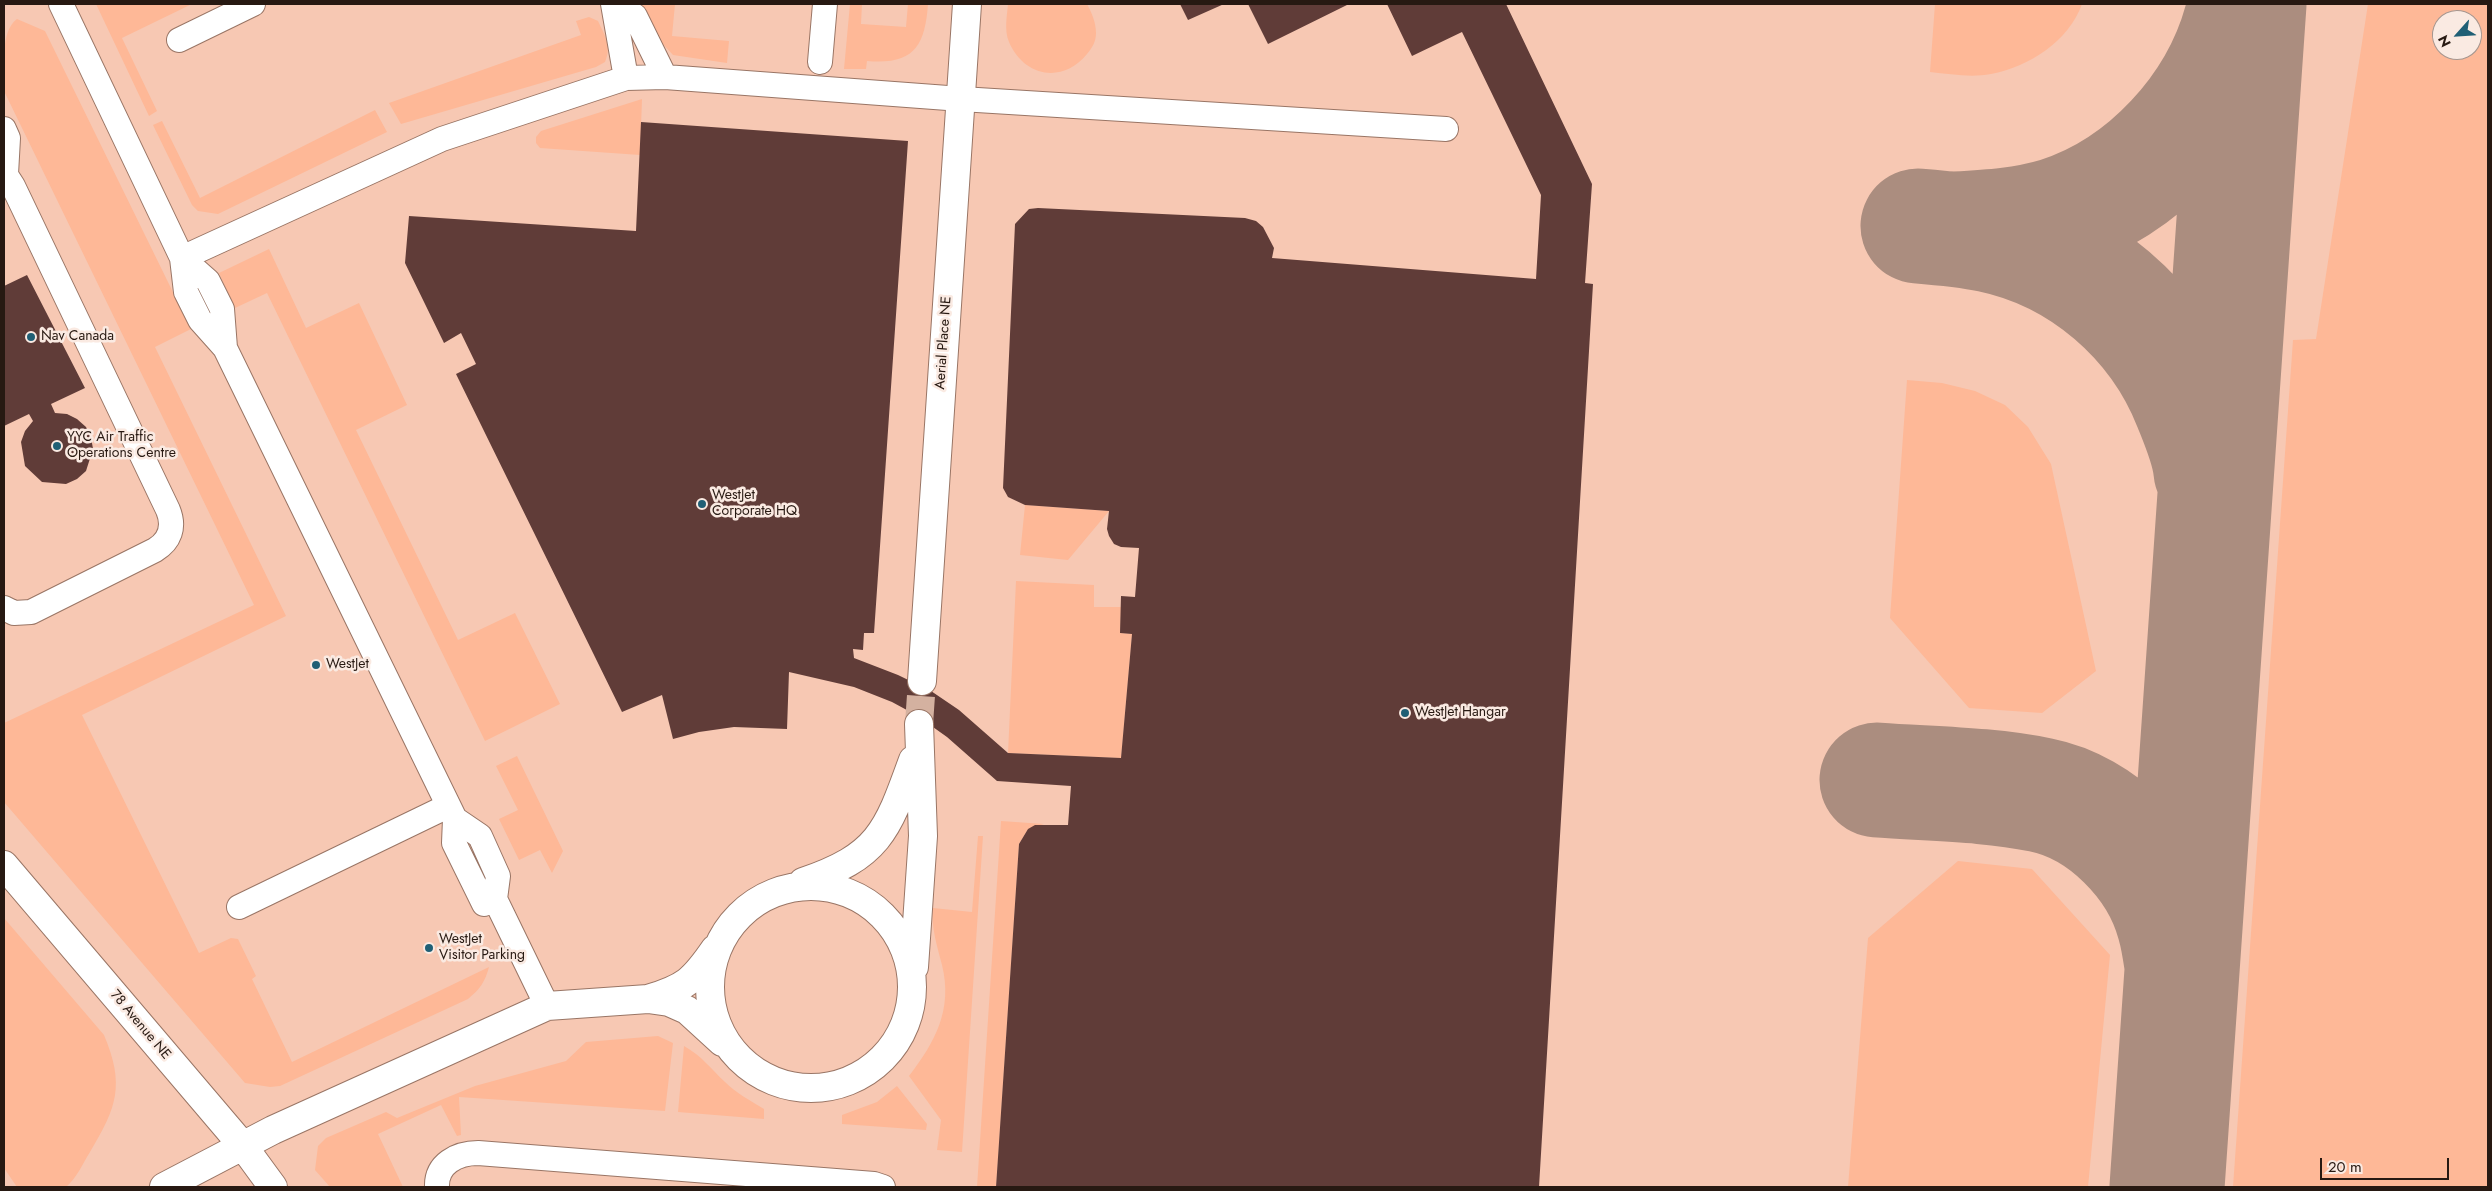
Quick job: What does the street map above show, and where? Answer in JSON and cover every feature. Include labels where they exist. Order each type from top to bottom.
[{"type":"street","name":"Aerial Place NE","points":[[922,681],[967,4]]},
{"type":"street","points":[[164,1187],[243,1146],[547,1006],[648,999],[669,1002],[687,1010],[760,1075],[789,1086],[820,1089],[850,1081],[877,1066],[897,1042],[910,1014],[922,836],[918,735],[893,814],[882,833],[852,860],[833,871],[758,899],[736,918],[691,979],[676,990],[648,999]]},
{"type":"street","name":"78 Avenue NE","points":[[4,866],[243,1146],[273,1187]]},
{"type":"street","points":[[785,888],[815,884],[845,890],[872,905],[893,926],[908,953],[913,983]]},
{"type":"street","points":[[720,942],[711,970],[710,999],[719,1029],[736,1055]]},
{"type":"lane","points":[[61,4],[182,258],[186,292],[200,320],[225,348],[451,812],[480,836],[498,876],[490,902],[547,1006]]},
{"type":"lane","points":[[179,40],[253,4]]},
{"type":"lane","points":[[614,4],[626,78]]},
{"type":"lane","points":[[614,4],[635,16],[666,76]]},
{"type":"lane","points":[[820,62],[825,4]]},
{"type":"lane","points":[[182,258],[442,139],[626,78],[666,76],[960,99],[1446,129]]},
{"type":"lane","points":[[4,129],[8,138],[5,173],[172,519],[172,529],[169,538],[155,550],[31,612],[14,613],[4,608]]},
{"type":"lane","points":[[239,907],[451,812]]},
{"type":"lane","points":[[436,1187],[437,1175],[441,1167],[461,1156],[478,1153],[874,1184],[883,1187]]},
{"type":"shaded area","points":[[4,4],[2488,4],[2488,1187],[4,1187]]},
{"type":"shaded area","points":[[96,4],[192,4],[122,38],[157,111],[149,116]]},
{"type":"shaded area","points":[[642,4],[675,4],[672,36],[729,41],[727,63],[673,55],[662,43]]},
{"type":"shaded area","points":[[850,4],[862,4],[861,24],[906,27],[908,4],[928,4],[924,32],[920,42],[906,56],[896,60],[867,61],[866,69],[844,69]]},
{"type":"shaded area","points":[[1008,4],[1087,4],[1095,26],[1096,36],[1093,45],[1077,64],[1067,70],[1056,73],[1034,69],[1024,63],[1016,54],[1007,37]]},
{"type":"shaded area","points":[[1935,4],[2082,4],[2068,30],[2058,41],[2033,59],[2005,70],[1976,76],[1930,72]]},
{"type":"shaded area","points":[[2368,4],[2488,4],[2488,1187],[2233,1187],[2293,340],[2316,339]]},
{"type":"shaded area","points":[[589,17],[598,21],[608,46],[605,62],[596,67],[401,124],[389,103],[581,35],[576,21]]},
{"type":"shaded area","points":[[17,19],[45,31],[191,329],[155,347],[286,616],[82,715],[199,953],[231,938],[238,939],[256,976],[252,979],[292,1062],[489,967],[482,985],[468,999],[280,1086],[270,1087],[245,1083],[4,802],[4,723],[254,605],[4,91],[5,42],[8,32]]},
{"type":"shaded area","points":[[642,99],[640,155],[540,148],[536,143],[536,137],[541,131]]},
{"type":"shaded area","points":[[375,110],[387,132],[218,214],[198,211],[192,205],[153,125],[162,121],[200,198]]},
{"type":"shaded area","points":[[269,249],[306,328],[359,303],[407,405],[356,430],[458,640],[515,613],[560,704],[485,741],[267,293],[235,308],[219,273]]},
{"type":"shaded area","points":[[1907,380],[1942,383],[1975,391],[2005,405],[2028,427],[2051,464],[2096,671],[2042,713],[1969,708],[1890,618]]},
{"type":"shaded area","points":[[1025,505],[1109,511],[1068,560],[1020,555]]},
{"type":"shaded area","points":[[1016,581],[1094,585],[1094,607],[1121,607],[1120,633],[1132,634],[1121,758],[1008,753]]},
{"type":"shaded area","points":[[517,756],[563,851],[552,873],[540,850],[519,860],[499,819],[518,810],[496,766]]},
{"type":"shaded area","points":[[1001,821],[1044,824],[1028,829],[1019,844],[996,1187],[977,1187]]},
{"type":"shaded area","points":[[978,836],[983,836],[962,1152],[937,1150],[941,1120],[909,1076],[934,1038],[943,1011],[945,997],[945,981],[936,943],[933,908],[972,912]]},
{"type":"shaded area","points":[[1958,861],[2032,869],[2110,955],[2088,1187],[1848,1187],[1868,938]]},
{"type":"shaded area","points":[[4,918],[104,1035],[111,1053],[116,1082],[112,1108],[107,1122],[80,1170],[66,1187],[17,1187],[4,1168]]},
{"type":"shaded area","points":[[658,1036],[673,1043],[665,1111],[459,1097],[461,1135],[457,1136],[441,1105],[378,1134],[403,1187],[330,1187],[315,1170],[318,1146],[326,1138],[386,1112],[397,1118],[475,1086],[566,1061],[586,1042]]},
{"type":"shaded area","points":[[684,1046],[701,1058],[734,1090],[764,1109],[764,1119],[678,1112]]},
{"type":"shaded area","points":[[897,1086],[927,1124],[926,1130],[842,1124],[842,1115],[877,1102]]},
{"type":"building","points":[[1180,4],[1224,4],[1188,20]]},
{"type":"building","points":[[1248,4],[1349,4],[1268,44]]},
{"type":"building","points":[[1387,4],[1506,4],[1592,184],[1585,283],[1593,284],[1539,1187],[996,1187],[1019,844],[1028,829],[1035,825],[1068,825],[1071,786],[997,781],[947,737],[916,715],[892,702],[854,687],[789,672],[787,729],[734,727],[699,732],[673,739],[662,695],[622,712],[456,374],[476,364],[461,333],[444,343],[405,263],[409,216],[636,231],[641,122],[908,141],[874,633],[864,633],[863,650],[853,649],[854,658],[898,675],[931,691],[959,710],[1008,753],[1121,758],[1132,634],[1120,633],[1121,596],[1135,597],[1139,548],[1121,547],[1114,544],[1107,529],[1109,511],[1025,505],[1008,497],[1003,488],[1015,224],[1029,209],[1038,208],[1245,218],[1256,221],[1263,227],[1274,248],[1272,258],[1536,279],[1541,195],[1462,32],[1412,56]]},
{"type":"building","name":"Nav Canada","points":[[27,275],[85,388],[51,404],[55,413],[67,414],[77,419],[86,427],[91,437],[93,449],[86,471],[77,479],[66,484],[42,482],[25,466],[21,442],[25,431],[33,421],[29,414],[4,426],[4,286]]},
{"type":"taxiway","points":[[2167,1187],[2249,4]]},
{"type":"taxiway","points":[[1956,229],[2007,225],[2057,215],[2089,202],[2120,185],[2148,164],[2173,140],[2195,113],[2214,84],[2230,53],[2241,21]]},
{"type":"taxiway","points":[[1918,226],[1981,233],[2023,244],[2055,258],[2085,275],[2112,295],[2136,319],[2158,346],[2176,375],[2200,430],[2208,454],[2211,471]]},
{"type":"taxiway","points":[[1877,780],[1980,786],[2021,791],[2064,802],[2085,812],[2106,825],[2124,842],[2141,860],[2155,880],[2174,924],[2182,965]]},
{"type":"tunnel","points":[[919,724],[922,681]]},
{"type":"place","name":"Nav Canada","points":[[31,337]]},
{"type":"place","name":"YYC Air Traffic Operations Centre","points":[[57,446]]},
{"type":"place","name":"WestJet Corporate HQ","points":[[702,504]]},
{"type":"place","name":"WestJet","points":[[316,665]]},
{"type":"place","name":"WestJet Hangar","points":[[1405,713]]},
{"type":"place","name":"WestJet Visitor Parking","points":[[429,948]]}]
